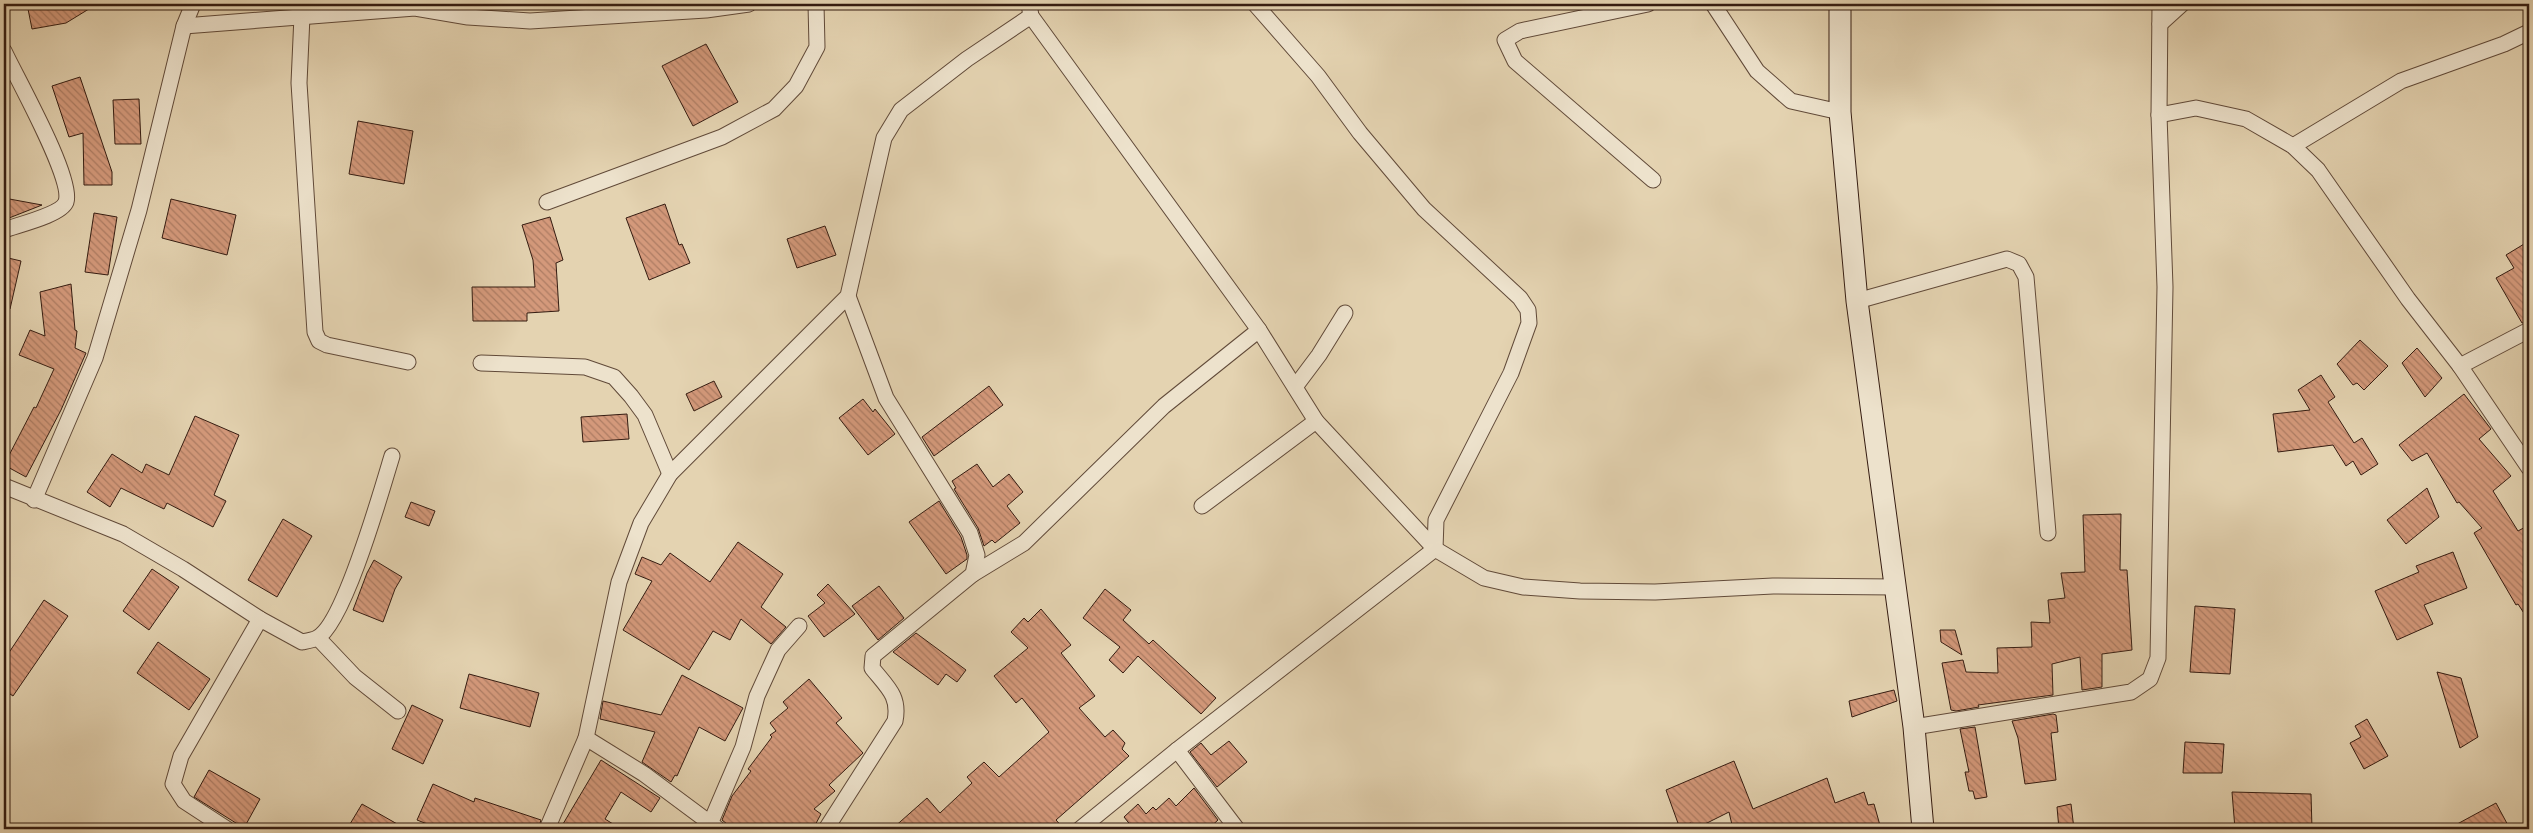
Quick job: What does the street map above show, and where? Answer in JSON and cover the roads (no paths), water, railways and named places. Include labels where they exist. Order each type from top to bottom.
[{"type":"street","points":[[34,500],[95,358],[139,210],[184,26],[193,4]]},
{"type":"street","points":[[184,26],[415,8],[468,17],[530,21],[706,10],[749,4]]},
{"type":"street","points":[[548,202],[722,137],[774,109],[796,86],[817,47],[816,4]]},
{"type":"street","points":[[1255,4],[1318,76],[1360,133],[1424,209],[1520,298],[1528,310],[1529,323],[1511,373],[1436,520],[1435,549]]},
{"type":"street","points":[[1648,4],[1520,30],[1505,40],[1515,61],[1653,180]]},
{"type":"street","points":[[1713,4],[1757,71],[1790,101],[1840,112]]},
{"type":"street","points":[[1840,4],[1840,112],[1857,301],[1914,727],[1923,829]]},
{"type":"street","points":[[1914,727],[2131,692],[2150,679],[2158,658],[2165,287],[2159,115],[2160,4]]},
{"type":"street","points":[[2160,24],[2182,4]]},
{"type":"street","points":[[546,829],[586,738],[618,582],[641,522],[670,474],[848,296],[884,138],[901,110],[1030,10],[1259,330],[1316,420],[1435,549],[1484,578],[1523,588],[1655,592],[1773,586],[1896,587]]},
{"type":"street","points":[[302,16],[298,83],[315,332],[319,341],[327,345],[408,362]]},
{"type":"street","points":[[2294,146],[2401,81],[2504,44],[2529,32]]},
{"type":"street","points":[[4,51],[54,152],[66,189],[66,203],[58,211],[4,230]]},
{"type":"street","points":[[2159,115],[2196,108],[2246,119],[2294,146],[2318,170],[2408,299],[2460,366],[2529,468]]},
{"type":"street","points":[[1857,301],[2007,259],[2019,264],[2026,277],[2048,533]]},
{"type":"street","points":[[848,296],[886,398],[970,533],[978,555],[973,574]]},
{"type":"street","points":[[1295,387],[1320,355],[1345,313]]},
{"type":"street","points":[[826,829],[894,721],[898,706],[888,688],[872,668],[873,656],[973,574],[1024,543],[1164,406],[1259,330]]},
{"type":"street","points":[[2460,366],[2529,330]]},
{"type":"street","points":[[481,363],[585,367],[614,377],[645,415],[670,474]]},
{"type":"street","points":[[1202,506],[1316,420]]},
{"type":"street","points":[[4,486],[34,500],[77,514],[123,534],[183,569],[260,620],[302,642],[318,638],[334,617],[360,558],[392,456]]},
{"type":"street","points":[[1080,829],[1176,750],[1435,549]]},
{"type":"street","points":[[227,829],[184,801],[173,784],[181,756],[260,620]]},
{"type":"street","points":[[586,738],[644,774],[714,826],[743,747],[756,696],[778,650],[799,626]]},
{"type":"street","points":[[318,638],[355,677],[398,711]]},
{"type":"street","points":[[1176,750],[1237,829]]}]
